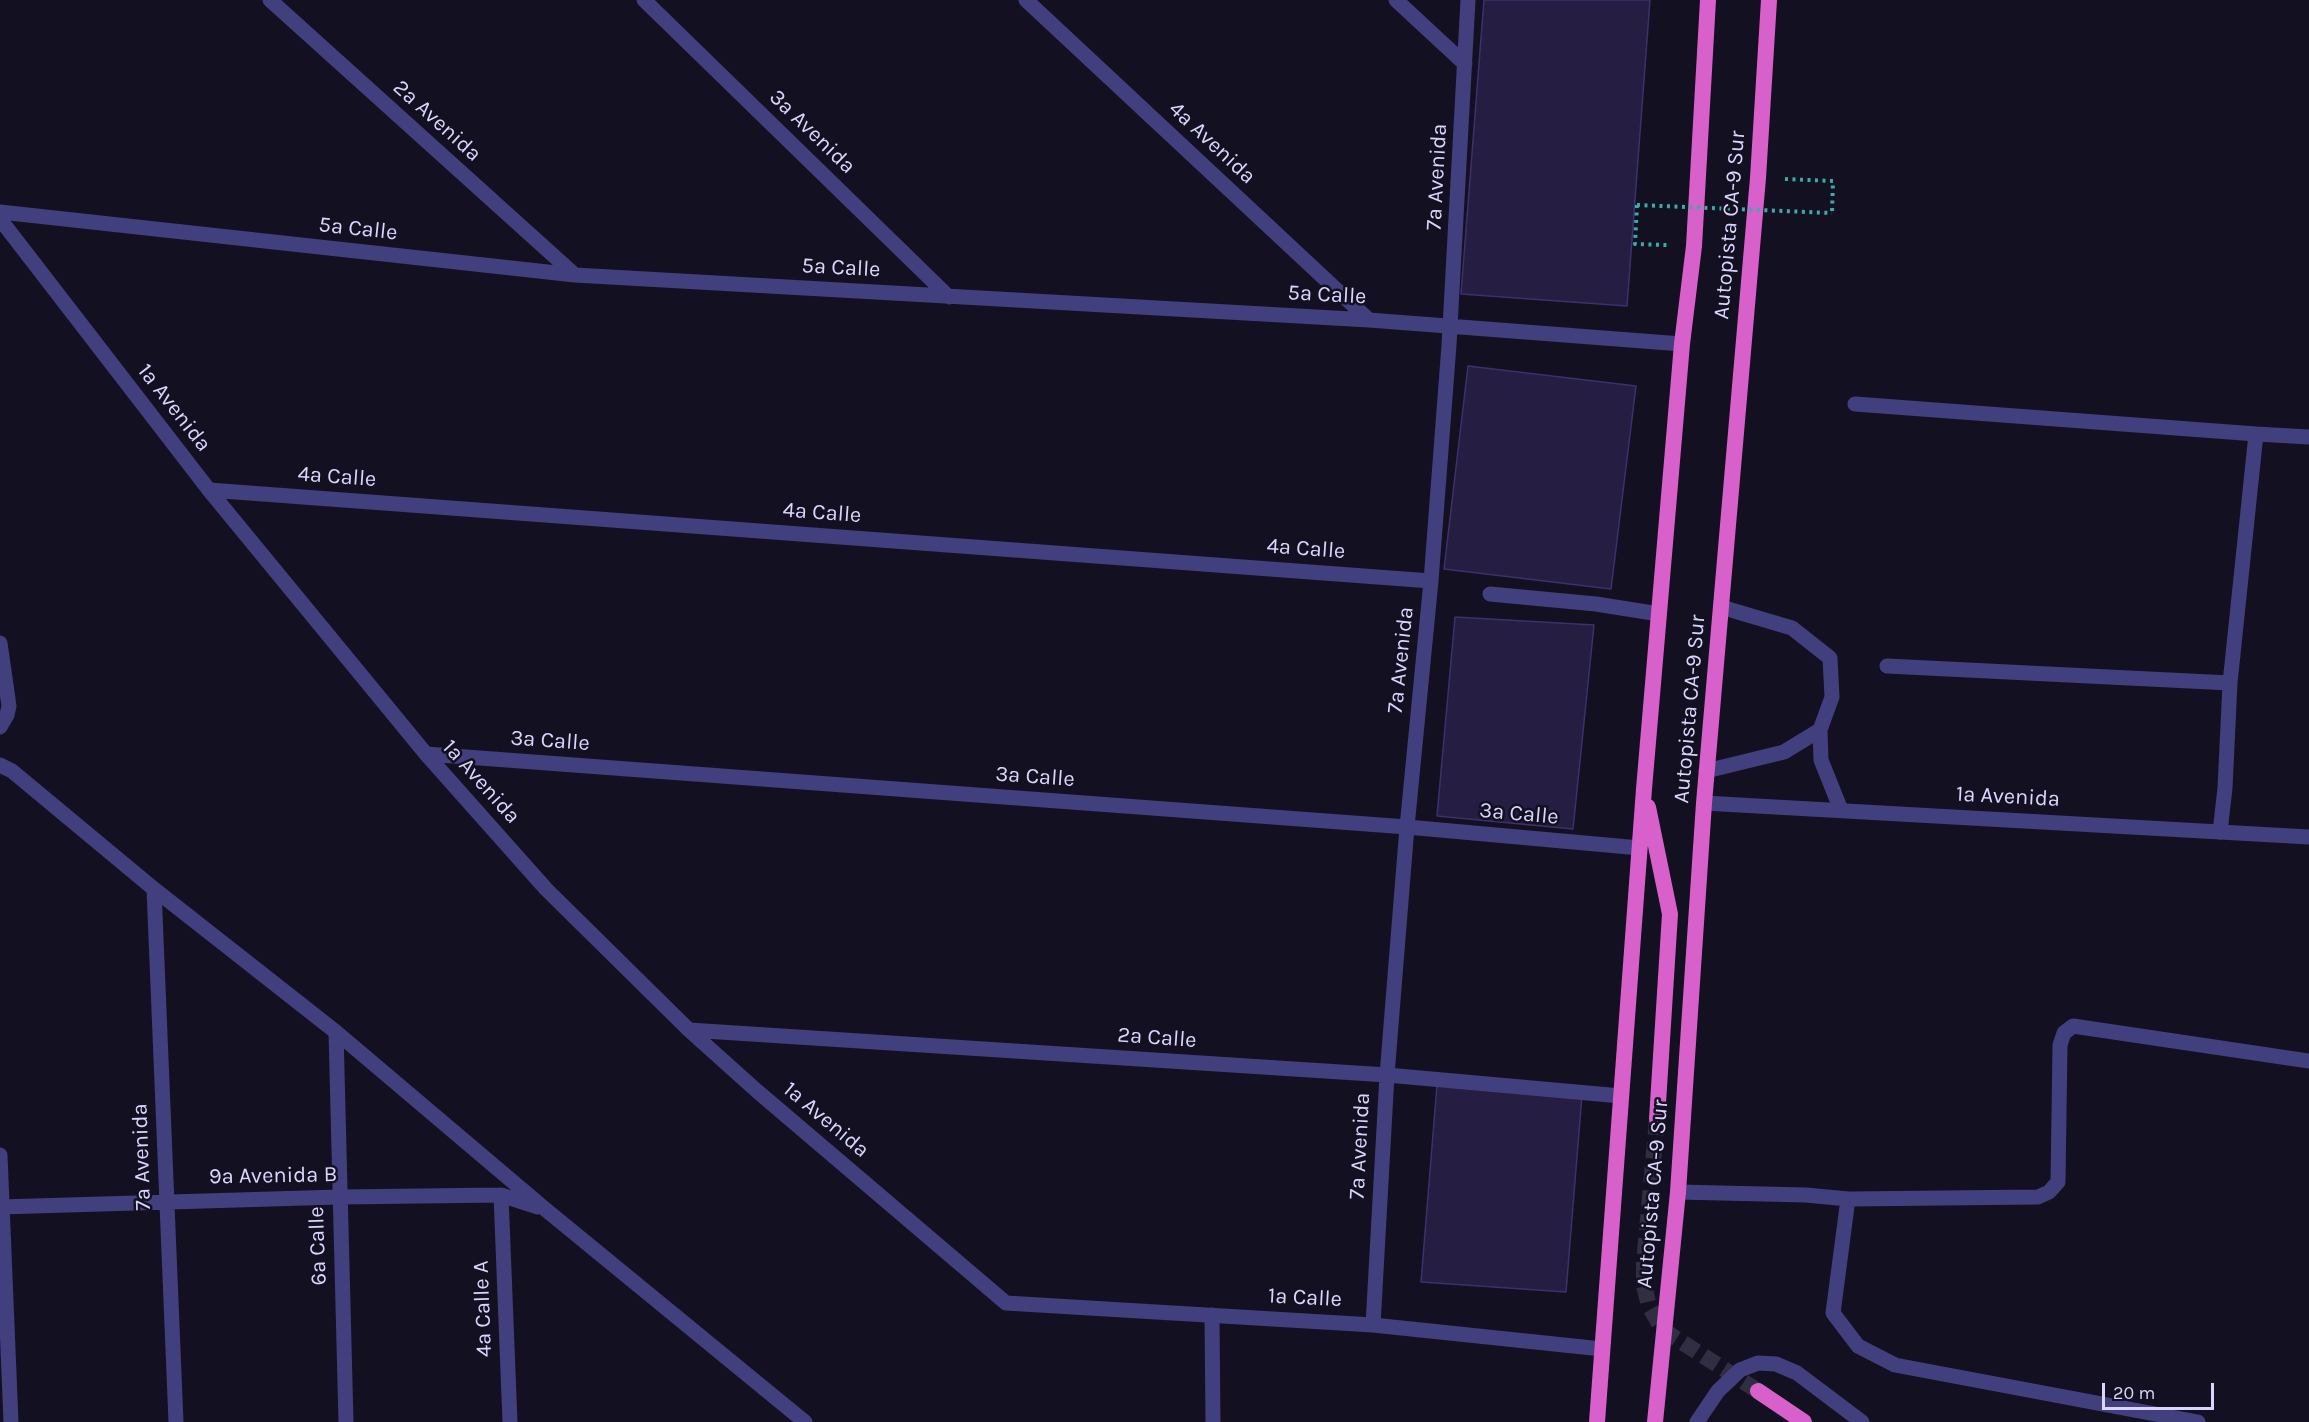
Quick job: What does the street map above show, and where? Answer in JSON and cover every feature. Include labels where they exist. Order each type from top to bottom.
[{"type":"highway","name":"Autopista CA-9 Sur","points":[[1597,1422],[1644,789],[1682,344],[1694,246],[1708,0]]},
{"type":"highway","name":"Autopista CA-9 Sur","points":[[1654,1422],[1678,1192],[1706,771],[1758,178],[1769,0]]},
{"type":"highway","points":[[1644,789],[1670,914],[1657,1119]]},
{"type":"highway","points":[[1758,1391],[1804,1422]]},
{"type":"street","name":"2a Avenida","points":[[270,0],[575,275]]},
{"type":"street","name":"3a Avenida","points":[[644,0],[949,297]]},
{"type":"street","name":"4a Avenida","points":[[1026,0],[1369,320]]},
{"type":"street","points":[[1395,0],[1465,64]]},
{"type":"street","name":"7a Avenida","points":[[1373,1325],[1387,1075],[1407,827],[1431,581],[1451,325],[1468,0]]},
{"type":"street","name":"5a Calle","points":[[0,212],[575,275],[1451,325],[1682,344]]},
{"type":"street","name":"1a Avenida","points":[[0,219],[209,490],[426,754],[546,889],[689,1030],[757,1091],[1006,1303]]},
{"type":"street","points":[[1855,404],[2309,437]]},
{"type":"street","points":[[2220,832],[2225,788],[2230,683],[2256,434]]},
{"type":"street","name":"4a Calle","points":[[209,490],[1431,581]]},
{"type":"street","points":[[1490,594],[1596,604],[1659,614]]},
{"type":"street","points":[[1721,607],[1792,628],[1830,658],[1833,697],[1820,730],[1821,760],[1841,810]]},
{"type":"street","points":[[0,643],[9,706],[0,727]]},
{"type":"street","points":[[1887,666],[2230,683]]},
{"type":"street","points":[[1706,771],[1784,752],[1820,730]]},
{"type":"street","name":"3a Calle","points":[[426,754],[1407,827],[1640,848]]},
{"type":"street","points":[[4,769],[336,1032],[545,1209],[805,1422]]},
{"type":"street","name":"1a Avenida","points":[[1704,803],[2309,837]]},
{"type":"street","name":"7a Avenida","points":[[154,889],[176,1422]]},
{"type":"street","points":[[1678,1192],[1806,1195],[1848,1199],[2038,1197],[2049,1192],[2058,1182],[2060,1045],[2064,1033],[2073,1026],[2309,1061]]},
{"type":"street","name":"2a Calle","points":[[689,1030],[1387,1075],[1621,1096]]},
{"type":"street","name":"6a Calle","points":[[336,1032],[346,1422]]},
{"type":"street","points":[[0,1155],[11,1422]]},
{"type":"street","name":"9a Avenida B","points":[[1,1207],[166,1201],[501,1195],[545,1209]]},
{"type":"street","name":"4a Calle A","points":[[501,1195],[510,1422]]},
{"type":"street","points":[[1848,1199],[1833,1312],[1858,1346],[1895,1365],[2198,1422]]},
{"type":"street","name":"1a Calle","points":[[1006,1303],[1373,1325],[1602,1349]]},
{"type":"street","points":[[1212,1315],[1213,1422]]},
{"type":"street","points":[[1697,1422],[1718,1391],[1740,1370],[1758,1363],[1776,1364],[1797,1373],[1862,1422]]},
{"type":"path","points":[[1635,244],[1637,205],[1832,213],[1833,181],[1758,178]]},
{"type":"building","points":[[1484,0],[1650,0],[1627,306],[1461,294]]},
{"type":"building","points":[[1468,366],[1636,386],[1611,589],[1444,569]]},
{"type":"building","points":[[1455,617],[1594,625],[1573,829],[1437,816]]},
{"type":"building","points":[[1437,1085],[1582,1095],[1566,1292],[1421,1282]]},
{"type":"tunnel","points":[[1657,1119],[1644,1263],[1644,1286],[1649,1306],[1663,1330],[1758,1391]]}]
